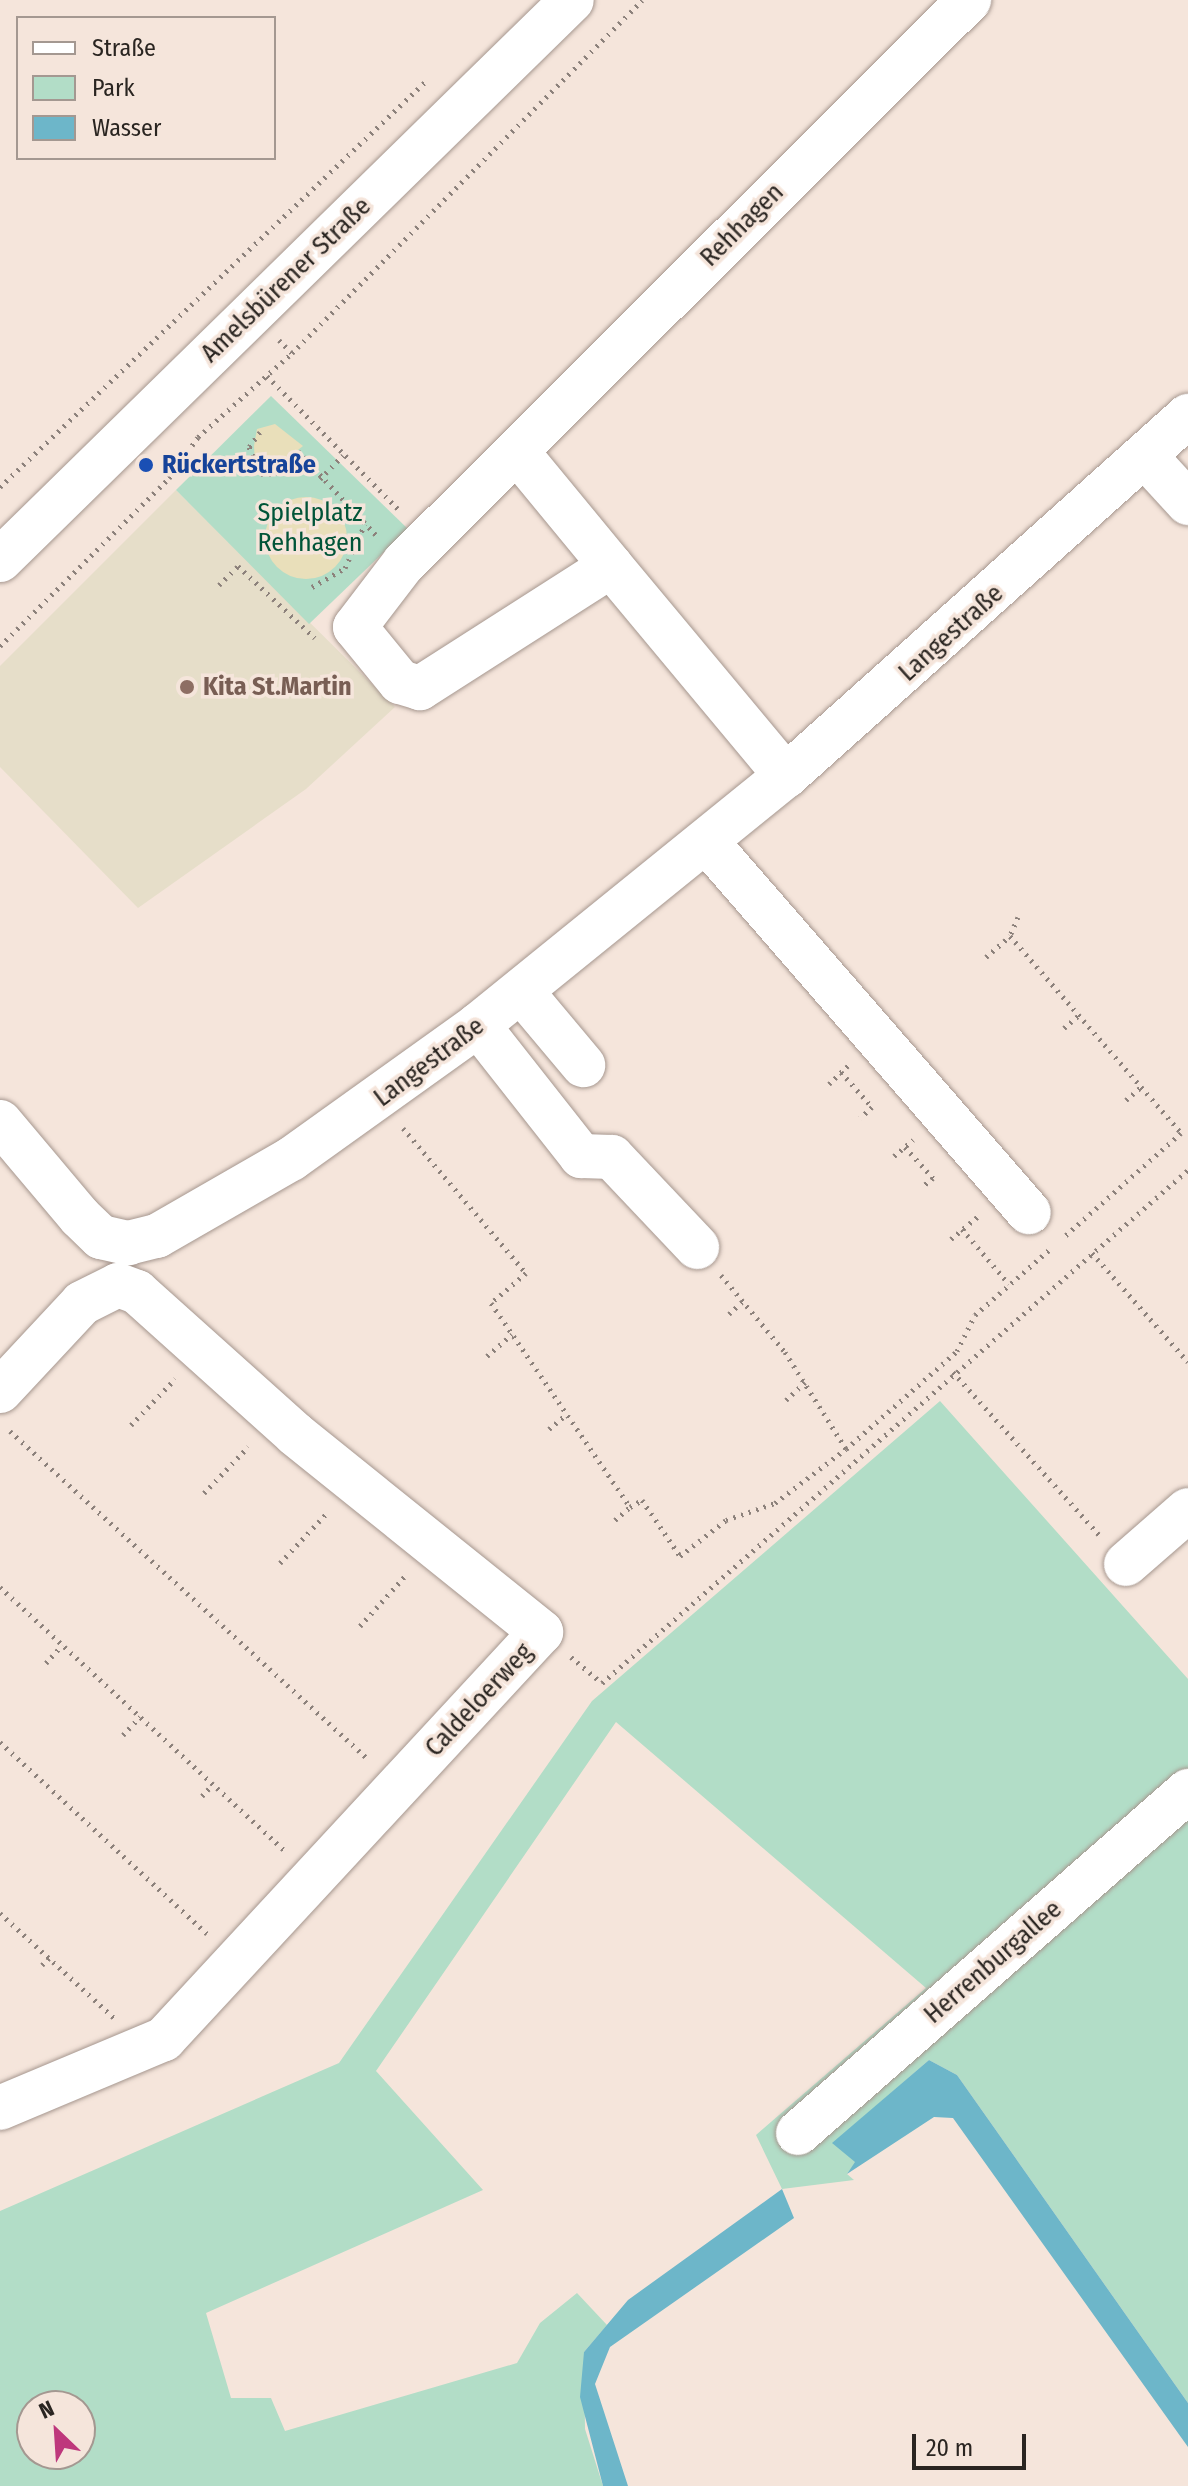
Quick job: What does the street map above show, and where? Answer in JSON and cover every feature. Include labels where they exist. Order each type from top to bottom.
[{"type":"street","name":"Amelsbürener Straße","points":[[0,560],[572,0]]},
{"type":"street","name":"Rehhagen","points":[[355,627],[416,551],[518,453],[969,0]]},
{"type":"street","name":"Langestraße","points":[[0,1122],[80,1217],[101,1237],[128,1243],[157,1236],[278,1166],[379,1100],[478,1025],[786,776],[1188,416]]},
{"type":"street","points":[[518,453],[786,776]]},
{"type":"street","points":[[1145,456],[1188,503]]},
{"type":"street","points":[[355,627],[400,682],[420,688],[611,566]]},
{"type":"street","points":[[706,841],[1029,1212]]},
{"type":"street","points":[[521,991],[583,1065]]},
{"type":"street","points":[[478,1025],[581,1156],[612,1157],[697,1247]]},
{"type":"street","name":"Caldeloerweg","points":[[0,1391],[82,1303],[118,1285],[151,1301],[277,1417],[541,1632],[238,1963],[147,2049],[0,2108]]},
{"type":"street","points":[[1126,1564],[1188,1510]]},
{"type":"street","name":"Herrenburgallee","points":[[798,2133],[1188,1791]]},
{"type":"path","points":[[0,646],[169,478],[198,437],[267,376],[642,0]]},
{"type":"path","points":[[0,487],[432,75]]},
{"type":"path","points":[[267,376],[343,455],[416,551]]},
{"type":"path","points":[[260,432],[249,447],[261,474],[275,474],[299,453],[365,524],[416,551]]},
{"type":"path","points":[[320,479],[343,455]]},
{"type":"path","points":[[312,587],[345,568],[365,524]]},
{"type":"path","points":[[219,585],[238,566],[314,639],[326,627],[355,627]]},
{"type":"path","points":[[986,957],[1010,936]]},
{"type":"path","points":[[1064,1028],[1079,1015]]},
{"type":"path","points":[[841,1072],[872,1107],[860,1118]]},
{"type":"path","points":[[1126,1100],[1141,1087]]},
{"type":"path","points":[[379,1100],[526,1273],[491,1303],[630,1507]]},
{"type":"path","points":[[905,1147],[933,1178],[922,1187]]},
{"type":"path","points":[[541,1632],[602,1683],[953,1372],[1188,1170]]},
{"type":"path","points":[[962,1229],[1009,1284]]},
{"type":"path","points":[[615,1520],[642,1500],[680,1556],[726,1520],[775,1503],[846,1449],[805,1382],[697,1247]]},
{"type":"path","points":[[1092,1253],[1188,1362]]},
{"type":"path","points":[[729,1314],[743,1301]]},
{"type":"path","points":[[487,1356],[512,1334]]},
{"type":"path","points":[[131,1425],[203,1349]]},
{"type":"path","points":[[953,1372],[1126,1564]]},
{"type":"path","points":[[786,1400],[805,1382]]},
{"type":"path","points":[[549,1429],[567,1414]]},
{"type":"path","points":[[204,1493],[277,1417]]},
{"type":"path","points":[[0,1422],[398,1788]]},
{"type":"path","points":[[280,1563],[355,1483]]},
{"type":"path","points":[[360,1626],[433,1545]]},
{"type":"path","points":[[0,1587],[315,1878]]},
{"type":"path","points":[[46,1663],[62,1645]]},
{"type":"path","points":[[123,1735],[140,1717]]},
{"type":"path","points":[[0,1742],[238,1963]]},
{"type":"path","points":[[202,1796],[213,1784]]},
{"type":"path","points":[[0,1913],[147,2049]]},
{"type":"path","points":[[42,1965],[49,1958]]},
{"type":"shaded area","name":"Kita St.Martin","points":[[176,490],[395,707],[306,789],[138,908],[0,767],[0,666]]},
{"type":"green space","name":"Spielplatz Rehhagen","points":[[271,396],[408,529],[309,624],[176,490]]},
{"type":"green space","points":[[940,1401],[1188,1679],[1188,2403],[957,2075],[929,2060],[833,2143],[856,2162],[847,2174],[854,2180],[782,2189],[756,2135],[926,1988],[616,1722],[376,2071],[483,2190],[206,2313],[231,2398],[271,2398],[285,2431],[517,2363],[540,2323],[577,2293],[607,2325],[584,2352],[585,2429],[603,2486],[0,2486],[0,2211],[339,2063],[592,1701]]},
{"type":"sand","points":[[275,424],[303,446],[270,472],[255,464],[254,446],[257,429]]},
{"type":"sand","points":[[298,497],[314,497],[329,504],[340,515],[347,538],[344,554],[335,567],[314,579],[298,579],[283,572],[272,561],[265,546],[265,530],[272,515],[283,504]]},
{"type":"water","points":[[929,2060],[957,2075],[1188,2403],[1188,2447],[953,2118],[934,2117],[847,2174],[855,2162],[832,2143]]},
{"type":"water","points":[[782,2189],[794,2218],[610,2347],[595,2384],[628,2486],[603,2486],[580,2397],[584,2352],[628,2300]]},
{"type":"place","name":"Rückertstraße","points":[[146,465]]},
{"type":"place","name":"Kita St.Martin","points":[[187,687]]}]
